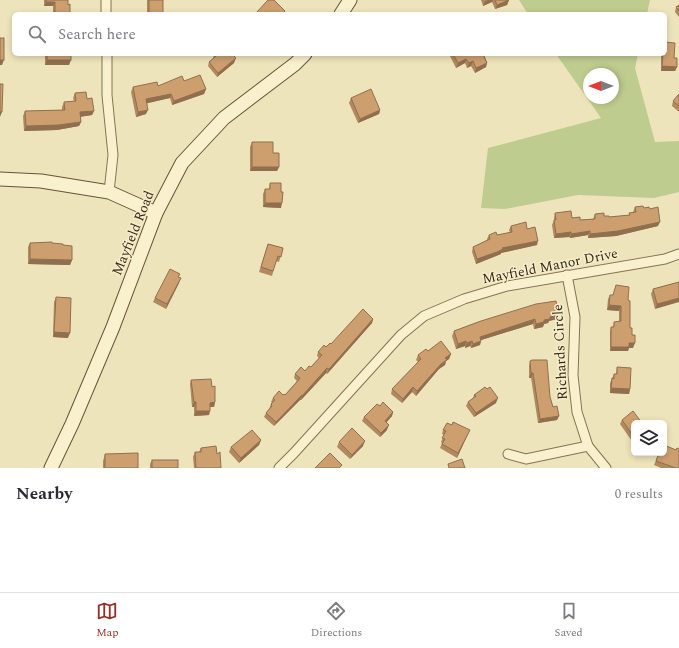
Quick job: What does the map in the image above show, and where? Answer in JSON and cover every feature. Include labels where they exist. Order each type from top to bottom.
[{"type":"street","points":[[106,0],[106,12]]},
{"type":"street","points":[[342,12],[350,0]]},
{"type":"street","points":[[107,56],[107,95],[113,155],[109,192]]},
{"type":"street","name":"Mayfield Road","points":[[51,468],[72,424],[113,327],[156,214],[182,163],[224,118],[295,64],[303,56]]},
{"type":"street","points":[[0,179],[41,181],[109,192],[156,214]]},
{"type":"street","name":"Mayfield Manor Drive","points":[[278,468],[294,453],[401,335],[424,316],[500,288],[567,275],[665,259],[679,254]]},
{"type":"street","name":"Richards Circle","points":[[567,275],[575,317],[573,375],[577,412],[588,446],[606,468]]},
{"type":"street","points":[[508,454],[526,459],[588,446]]},
{"type":"green space","points":[[519,0],[650,0],[647,12],[527,12]]},
{"type":"green space","points":[[557,56],[638,56],[635,68],[655,142],[679,141],[679,192],[654,198],[578,195],[505,209],[481,208],[488,148],[601,118],[591,104],[619,104],[619,68],[583,68],[583,92]]},
{"type":"building","points":[[46,0],[68,0],[68,5],[70,4],[70,12],[55,12],[55,2],[46,2]]},
{"type":"building","points":[[149,0],[163,0],[163,12],[149,12]]},
{"type":"building","points":[[268,0],[274,0],[285,11],[284,12],[257,12]]},
{"type":"building","points":[[495,0],[509,0],[497,5]]},
{"type":"building","points":[[0,38],[4,38],[4,60],[0,60]]},
{"type":"building","points":[[667,42],[675,43],[674,58],[677,58],[677,67],[662,66],[663,56],[667,56]]},
{"type":"building","points":[[47,56],[71,56],[71,60],[47,60]]},
{"type":"building","points":[[216,56],[234,56],[236,58],[218,73],[209,62]]},
{"type":"building","points":[[454,56],[484,56],[487,63],[476,68],[473,61],[469,63],[466,59],[458,63]]},
{"type":"building","points":[[200,75],[206,89],[174,101],[171,94],[146,99],[148,110],[138,112],[133,87],[157,82],[158,86],[182,76],[184,81]]},
{"type":"building","points":[[0,84],[3,84],[2,112],[0,112]]},
{"type":"building","points":[[371,89],[380,110],[360,119],[351,98]]},
{"type":"building","points":[[86,92],[87,99],[92,98],[94,111],[80,112],[81,122],[59,125],[26,126],[25,111],[65,110],[64,102],[76,101],[75,93]]},
{"type":"building","points":[[679,94],[679,106],[673,101]]},
{"type":"building","points":[[252,142],[273,142],[273,153],[279,153],[279,167],[252,167]]},
{"type":"building","points":[[270,183],[281,183],[281,192],[283,192],[282,203],[265,203],[265,189],[270,189]]},
{"type":"building","points":[[643,206],[644,208],[649,207],[650,209],[658,207],[660,222],[618,231],[590,234],[590,231],[571,234],[571,232],[556,234],[554,220],[556,220],[555,213],[571,211],[572,218],[580,217],[580,220],[595,219],[595,214],[604,213],[604,216],[609,217],[630,215],[629,213],[636,212],[635,207]]},
{"type":"building","points":[[526,222],[527,229],[535,227],[538,241],[502,248],[503,249],[497,252],[477,259],[473,247],[490,239],[489,235],[496,232],[497,235],[512,232],[511,226]]},
{"type":"building","points":[[52,242],[72,246],[72,260],[30,259],[30,243]]},
{"type":"building","points":[[268,244],[283,248],[281,257],[278,256],[273,271],[261,267]]},
{"type":"building","points":[[170,269],[180,274],[178,277],[181,278],[167,304],[155,298]]},
{"type":"building","points":[[679,282],[679,298],[657,304],[653,289]]},
{"type":"building","points":[[616,285],[629,287],[628,300],[630,301],[630,328],[632,328],[632,335],[635,335],[635,343],[629,343],[629,347],[611,347],[611,327],[614,327],[614,322],[621,321],[621,306],[609,305],[610,295],[613,295]]},
{"type":"building","points":[[56,297],[71,298],[70,333],[54,332]]},
{"type":"building","points":[[556,301],[559,315],[550,317],[550,319],[544,320],[544,322],[536,324],[535,319],[480,337],[481,341],[473,344],[472,341],[467,343],[466,341],[458,344],[454,331],[536,304]]},
{"type":"building","points":[[363,309],[373,319],[329,369],[327,368],[276,422],[266,413],[275,400],[273,398],[279,391],[285,395],[300,378],[295,374],[301,367],[305,371],[309,366],[311,367],[322,355],[318,352],[324,345],[326,347],[330,343],[331,344]]},
{"type":"building","points":[[441,341],[451,354],[445,358],[447,360],[441,364],[417,391],[413,387],[403,399],[392,389],[421,359],[418,355],[426,349],[428,351]]},
{"type":"building","points":[[547,360],[550,397],[553,407],[557,406],[559,416],[540,419],[533,373],[531,373],[530,361]]},
{"type":"building","points":[[617,367],[631,368],[630,389],[611,388],[612,378],[614,379],[614,374],[617,374]]},
{"type":"building","points":[[211,379],[212,387],[215,386],[215,402],[210,403],[210,411],[196,411],[196,402],[194,402],[191,380]]},
{"type":"building","points":[[485,387],[487,389],[490,387],[498,398],[476,413],[468,402],[476,396],[474,395]]},
{"type":"building","points":[[383,402],[393,412],[385,421],[389,425],[381,433],[364,417],[377,404],[380,406]]},
{"type":"building","points":[[633,411],[640,420],[631,420],[631,433],[622,420]]},
{"type":"building","points":[[453,422],[470,430],[458,453],[442,444],[445,439],[442,438],[446,431],[443,430],[447,423],[452,425]]},
{"type":"building","points":[[352,428],[365,441],[352,455],[339,442]]},
{"type":"building","points":[[252,430],[261,440],[241,458],[231,447]]},
{"type":"building","points":[[216,446],[217,454],[220,452],[221,468],[196,468],[195,452],[201,452],[201,448]]},
{"type":"building","points":[[667,446],[676,450],[677,448],[679,449],[679,468],[656,461],[658,456],[667,456]]},
{"type":"building","points":[[138,453],[138,468],[105,468],[105,454]]},
{"type":"building","points":[[330,453],[342,465],[339,468],[315,468]]},
{"type":"building","points":[[462,459],[465,468],[449,468],[448,464]]},
{"type":"building","points":[[152,460],[178,460],[178,468],[152,468]]}]
